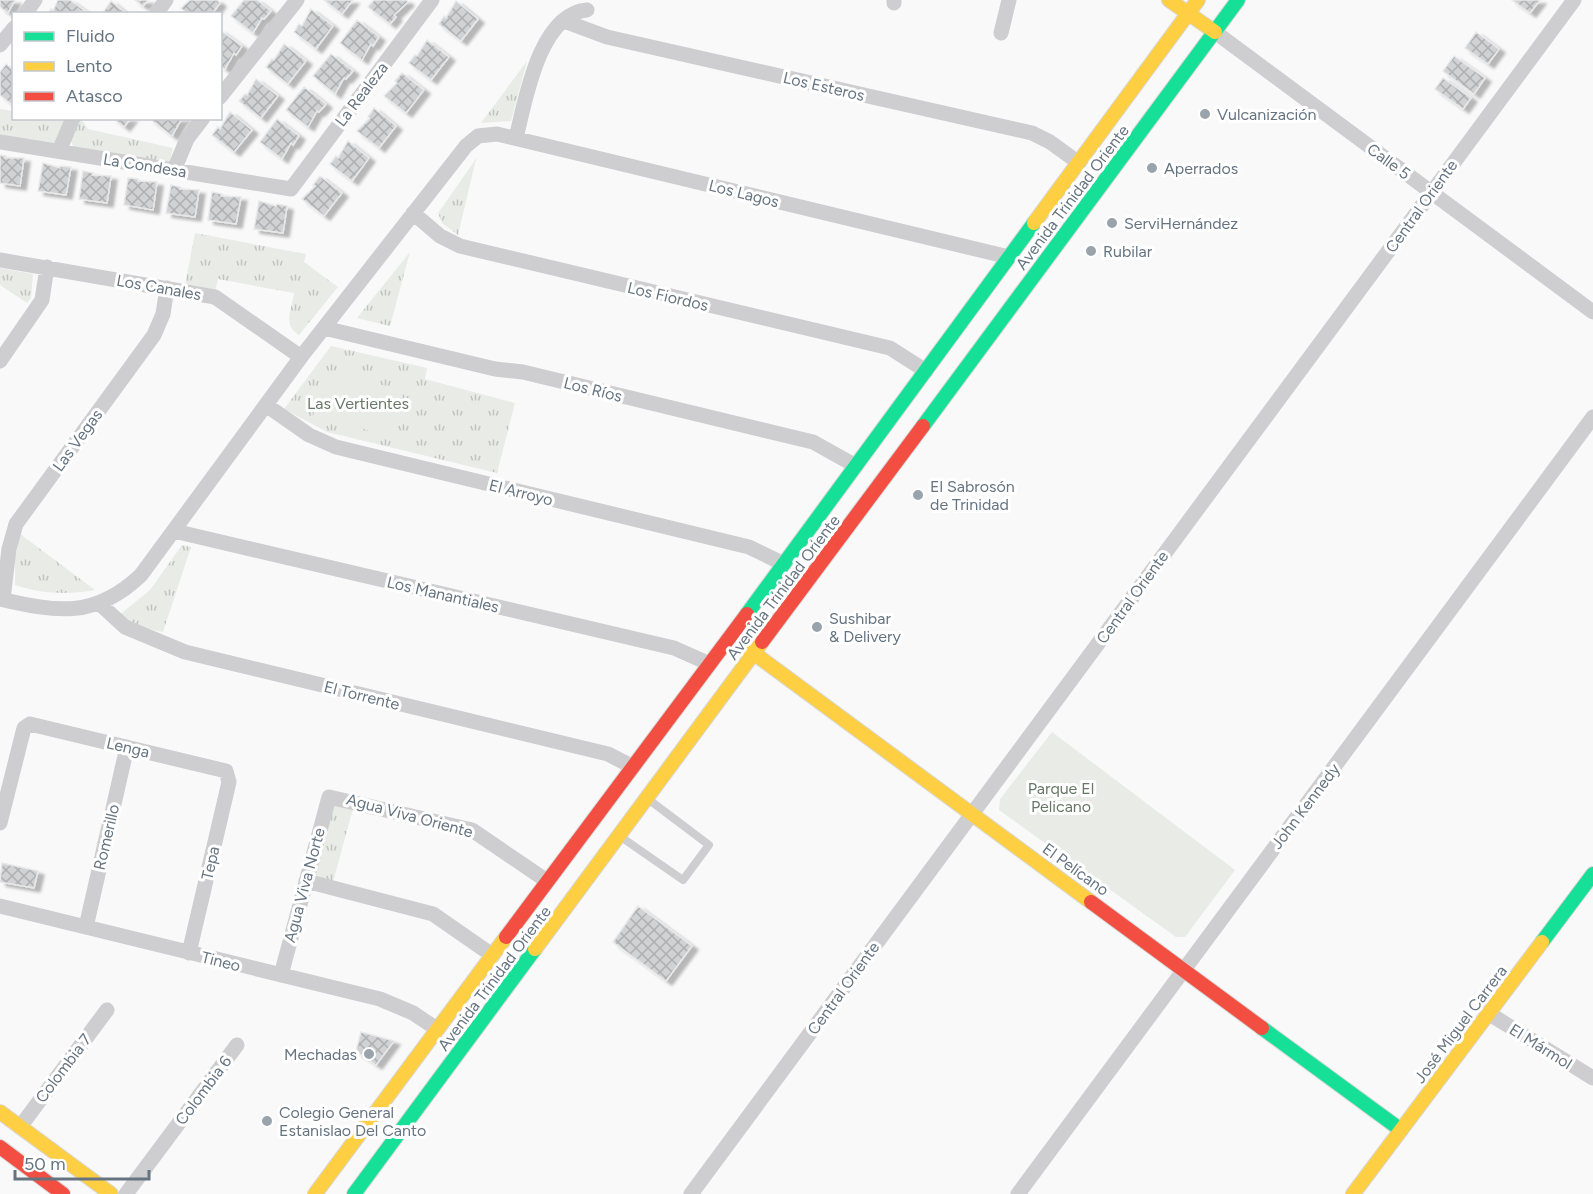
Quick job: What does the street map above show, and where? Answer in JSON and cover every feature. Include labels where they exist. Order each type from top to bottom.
[{"type":"main road","points":[[1169,0],[1215,32]]},
{"type":"main road","name":"Avenida Trinidad Oriente","points":[[315,1194],[731,636],[1198,0]]},
{"type":"main road","name":"Avenida Trinidad Oriente","points":[[354,1194],[1238,0]]},
{"type":"main road","name":"El Pelícano","points":[[731,636],[1401,1130]]},
{"type":"main road","name":"José Miguel Carrera","points":[[1353,1194],[1593,874]]},
{"type":"main road","points":[[0,1112],[111,1194]]},
{"type":"main road","points":[[1,1150],[63,1194]]},
{"type":"street","points":[[222,94],[297,0]]},
{"type":"street","name":"La Realeza","points":[[291,189],[432,0]]},
{"type":"street","points":[[1001,33],[1009,0]]},
{"type":"street","name":"Central Oriente","points":[[691,1194],[1574,0]]},
{"type":"street","points":[[516,138],[539,55],[564,21],[575,13],[587,10]]},
{"type":"street","name":"Los Esteros","points":[[564,21],[607,37],[1032,133],[1050,142],[1079,163]]},
{"type":"street","points":[[0,45],[12,30]]},
{"type":"street","name":"Calle 5","points":[[1215,32],[1593,312]]},
{"type":"street","points":[[59,151],[73,120]]},
{"type":"street","points":[[174,170],[187,139],[201,120]]},
{"type":"street","name":"Los Lagos","points":[[413,213],[466,146],[478,136],[490,133],[1009,257]]},
{"type":"street","name":"La Condesa","points":[[0,142],[291,189]]},
{"type":"street","points":[[2,599],[54,610],[100,604],[115,597],[141,575],[301,357],[413,213]]},
{"type":"street","name":"Los Fiordos","points":[[413,213],[440,236],[460,246],[890,348],[926,371]]},
{"type":"street","name":"Los Canales","points":[[0,260],[216,297],[301,357]]},
{"type":"street","points":[[0,361],[39,307],[45,292],[47,267]]},
{"type":"street","name":"Las Vegas","points":[[2,599],[9,549],[16,524],[154,335],[163,314],[167,288]]},
{"type":"street","name":"Los Ríos","points":[[324,328],[495,369],[523,372],[813,442],[856,466]]},
{"type":"street","name":"El Arroyo","points":[[266,405],[309,435],[336,447],[749,547],[784,564]]},
{"type":"street","name":"John Kennedy","points":[[1018,1194],[1593,417]]},
{"type":"street","name":"Los Manantiales","points":[[174,531],[674,648],[710,664]]},
{"type":"street","name":"El Torrente","points":[[100,604],[126,627],[185,652],[608,754],[633,767]]},
{"type":"street","name":"Lenga","points":[[0,823],[26,725],[222,770],[229,774]]},
{"type":"street","name":"Romerillo","points":[[86,927],[126,747]]},
{"type":"street","name":"Tepa","points":[[189,952],[229,774]]},
{"type":"street","name":"Agua Viva Oriente","points":[[329,796],[472,830],[547,881]]},
{"type":"street","name":"Agua Viva Norte","points":[[281,975],[329,796]]},
{"type":"street","points":[[306,881],[433,914],[492,955]]},
{"type":"street","name":"Tineo","points":[[0,906],[390,1003],[413,1013],[437,1029]]},
{"type":"street","name":"Colombia 7","points":[[20,1127],[107,1010]]},
{"type":"street","name":"El Mármol","points":[[1488,1013],[1593,1078]]},
{"type":"street","name":"Colombia 6","points":[[126,1194],[237,1045]]},
{"type":"lane","points":[[620,836],[683,880],[709,844],[647,799]]},
{"type":"green space","points":[[527,61],[511,121],[481,123]]},
{"type":"green space","points":[[0,109],[12,111],[12,120],[67,120],[58,140],[48,147],[0,137]]},
{"type":"green space","points":[[78,120],[82,120],[88,129],[173,148],[169,164],[75,149],[70,140]]},
{"type":"green space","points":[[476,159],[458,235],[442,223],[438,213]]},
{"type":"green space","points":[[195,233],[306,254],[304,262],[338,287],[299,335],[289,322],[294,293],[218,279],[215,291],[185,285]]},
{"type":"green space","points":[[410,252],[390,326],[357,318]]},
{"type":"green space","points":[[0,268],[33,274],[31,298],[27,303],[0,285]]},
{"type":"green space","points":[[331,346],[427,368],[425,379],[515,403],[497,473],[327,432],[284,409]]},
{"type":"green space","name":"Las Vertientes","points":[[324,371],[403,390],[391,436],[313,416]]},
{"type":"green space","points":[[20,534],[95,590],[55,593],[15,585],[15,558]]},
{"type":"green space","points":[[182,545],[191,547],[163,632],[140,627],[118,616],[150,590]]},
{"type":"green space","name":"Parque El Pelicano","points":[[1052,732],[1235,870],[1185,937],[1176,937],[999,810],[1000,799]]},
{"type":"green space","points":[[337,802],[354,805],[333,882],[316,877],[312,870],[329,807]]},
{"type":"building","points":[[0,0],[15,0],[8,13],[0,7]]},
{"type":"building","points":[[58,0],[70,0],[85,11],[49,12],[51,9],[53,11]]},
{"type":"building","points":[[135,0],[148,0],[143,6]]},
{"type":"building","points":[[190,0],[217,0],[220,3],[213,12],[185,12],[181,8]]},
{"type":"building","points":[[244,0],[257,0],[271,11],[264,19],[262,18],[253,33],[231,16]]},
{"type":"building","points":[[324,0],[353,0],[342,14]]},
{"type":"building","points":[[374,0],[406,0],[408,2],[394,15],[396,17],[390,24],[368,7]]},
{"type":"building","points":[[1512,0],[1540,0],[1530,13]]},
{"type":"building","points":[[111,1],[125,12],[103,12]]},
{"type":"building","points":[[456,1],[478,19],[461,41],[439,24],[444,16],[446,18]]},
{"type":"building","points":[[311,9],[333,26],[316,49],[294,32],[299,24],[302,26]]},
{"type":"building","points":[[357,20],[379,37],[373,46],[371,44],[362,60],[340,43]]},
{"type":"building","points":[[222,31],[242,46],[236,55],[234,53],[225,69],[222,67]]},
{"type":"building","points":[[1476,32],[1499,49],[1488,64],[1465,48]]},
{"type":"building","points":[[427,40],[449,57],[431,80],[409,63],[415,55],[417,56]]},
{"type":"building","points":[[284,44],[306,61],[288,84],[266,67],[272,59],[274,60]]},
{"type":"building","points":[[331,54],[353,71],[346,79],[344,78],[335,94],[313,76]]},
{"type":"building","points":[[1454,56],[1485,78],[1474,94],[1443,71]]},
{"type":"building","points":[[6,64],[12,68],[11,104],[0,95],[0,72]]},
{"type":"building","points":[[402,73],[424,90],[406,113],[384,96],[397,83],[395,81]]},
{"type":"building","points":[[1443,78],[1471,98],[1463,109],[1435,89]]},
{"type":"building","points":[[256,79],[278,96],[261,118],[239,101],[245,94],[247,95]]},
{"type":"building","points":[[304,87],[326,104],[319,112],[317,111],[308,127],[286,110]]},
{"type":"building","points":[[374,108],[396,126],[379,148],[357,131],[370,118],[368,117]]},
{"type":"building","points":[[230,112],[252,130],[234,152],[212,135],[218,127],[220,129]]},
{"type":"building","points":[[277,119],[299,136],[293,145],[291,143],[282,159],[260,142]]},
{"type":"building","points":[[115,120],[129,120],[124,127]]},
{"type":"building","points":[[151,120],[181,120],[172,136]]},
{"type":"building","points":[[348,141],[369,158],[352,181],[330,164],[336,156],[338,158]]},
{"type":"building","points":[[0,155],[6,156],[5,158],[24,158],[20,186],[0,183]]},
{"type":"building","points":[[43,163],[60,168],[60,166],[71,167],[66,195],[38,191]]},
{"type":"building","points":[[83,171],[93,173],[92,175],[111,176],[107,203],[79,199]]},
{"type":"building","points":[[320,176],[342,193],[324,216],[302,199],[315,186],[313,185]]},
{"type":"building","points":[[128,178],[157,182],[153,210],[124,205]]},
{"type":"building","points":[[171,185],[180,187],[180,189],[199,190],[195,217],[166,213]]},
{"type":"building","points":[[212,192],[222,194],[221,196],[241,197],[236,224],[208,220]]},
{"type":"building","points":[[259,201],[276,206],[277,204],[287,206],[283,233],[254,229]]},
{"type":"building","points":[[2,863],[38,871],[34,888],[0,882]]},
{"type":"building","points":[[638,906],[692,946],[666,981],[613,942]]},
{"type":"building","points":[[361,1032],[394,1041],[376,1065],[356,1051]]},
{"type":"traffic: fast","points":[[923,426],[1238,0]]},
{"type":"traffic: fast","points":[[747,614],[1034,223]]},
{"type":"traffic: fast","points":[[1542,942],[1593,874]]},
{"type":"traffic: fast","points":[[354,1194],[535,949]]},
{"type":"traffic: fast","points":[[1262,1028],[1401,1130]]},
{"type":"traffic: slow","points":[[1169,0],[1215,32]]},
{"type":"traffic: slow","points":[[1034,223],[1198,0]]},
{"type":"traffic: slow","points":[[535,949],[762,642]]},
{"type":"traffic: slow","points":[[744,646],[1091,902]]},
{"type":"traffic: slow","points":[[315,1194],[506,937]]},
{"type":"traffic: slow","points":[[1353,1194],[1542,942]]},
{"type":"traffic: slow","points":[[0,1112],[111,1194]]},
{"type":"traffic: jam","points":[[762,642],[923,426]]},
{"type":"traffic: jam","points":[[506,937],[747,614]]},
{"type":"traffic: jam","points":[[1091,902],[1262,1028]]},
{"type":"traffic: jam","points":[[0,1147],[63,1194]]},
{"type":"place","name":"Vulcanización","points":[[1205,114]]},
{"type":"place","name":"Aperrados","points":[[1152,168]]},
{"type":"place","name":"ServiHernández","points":[[1112,223]]},
{"type":"place","name":"Rubilar","points":[[1091,251]]},
{"type":"place","name":"El Sabrosón de Trinidad","points":[[918,495]]},
{"type":"place","name":"Sushibar & Delivery","points":[[817,627]]},
{"type":"place","name":"Mechadas","points":[[369,1054]]},
{"type":"place","name":"Colegio General Estanislao Del Canto","points":[[267,1121]]}]
